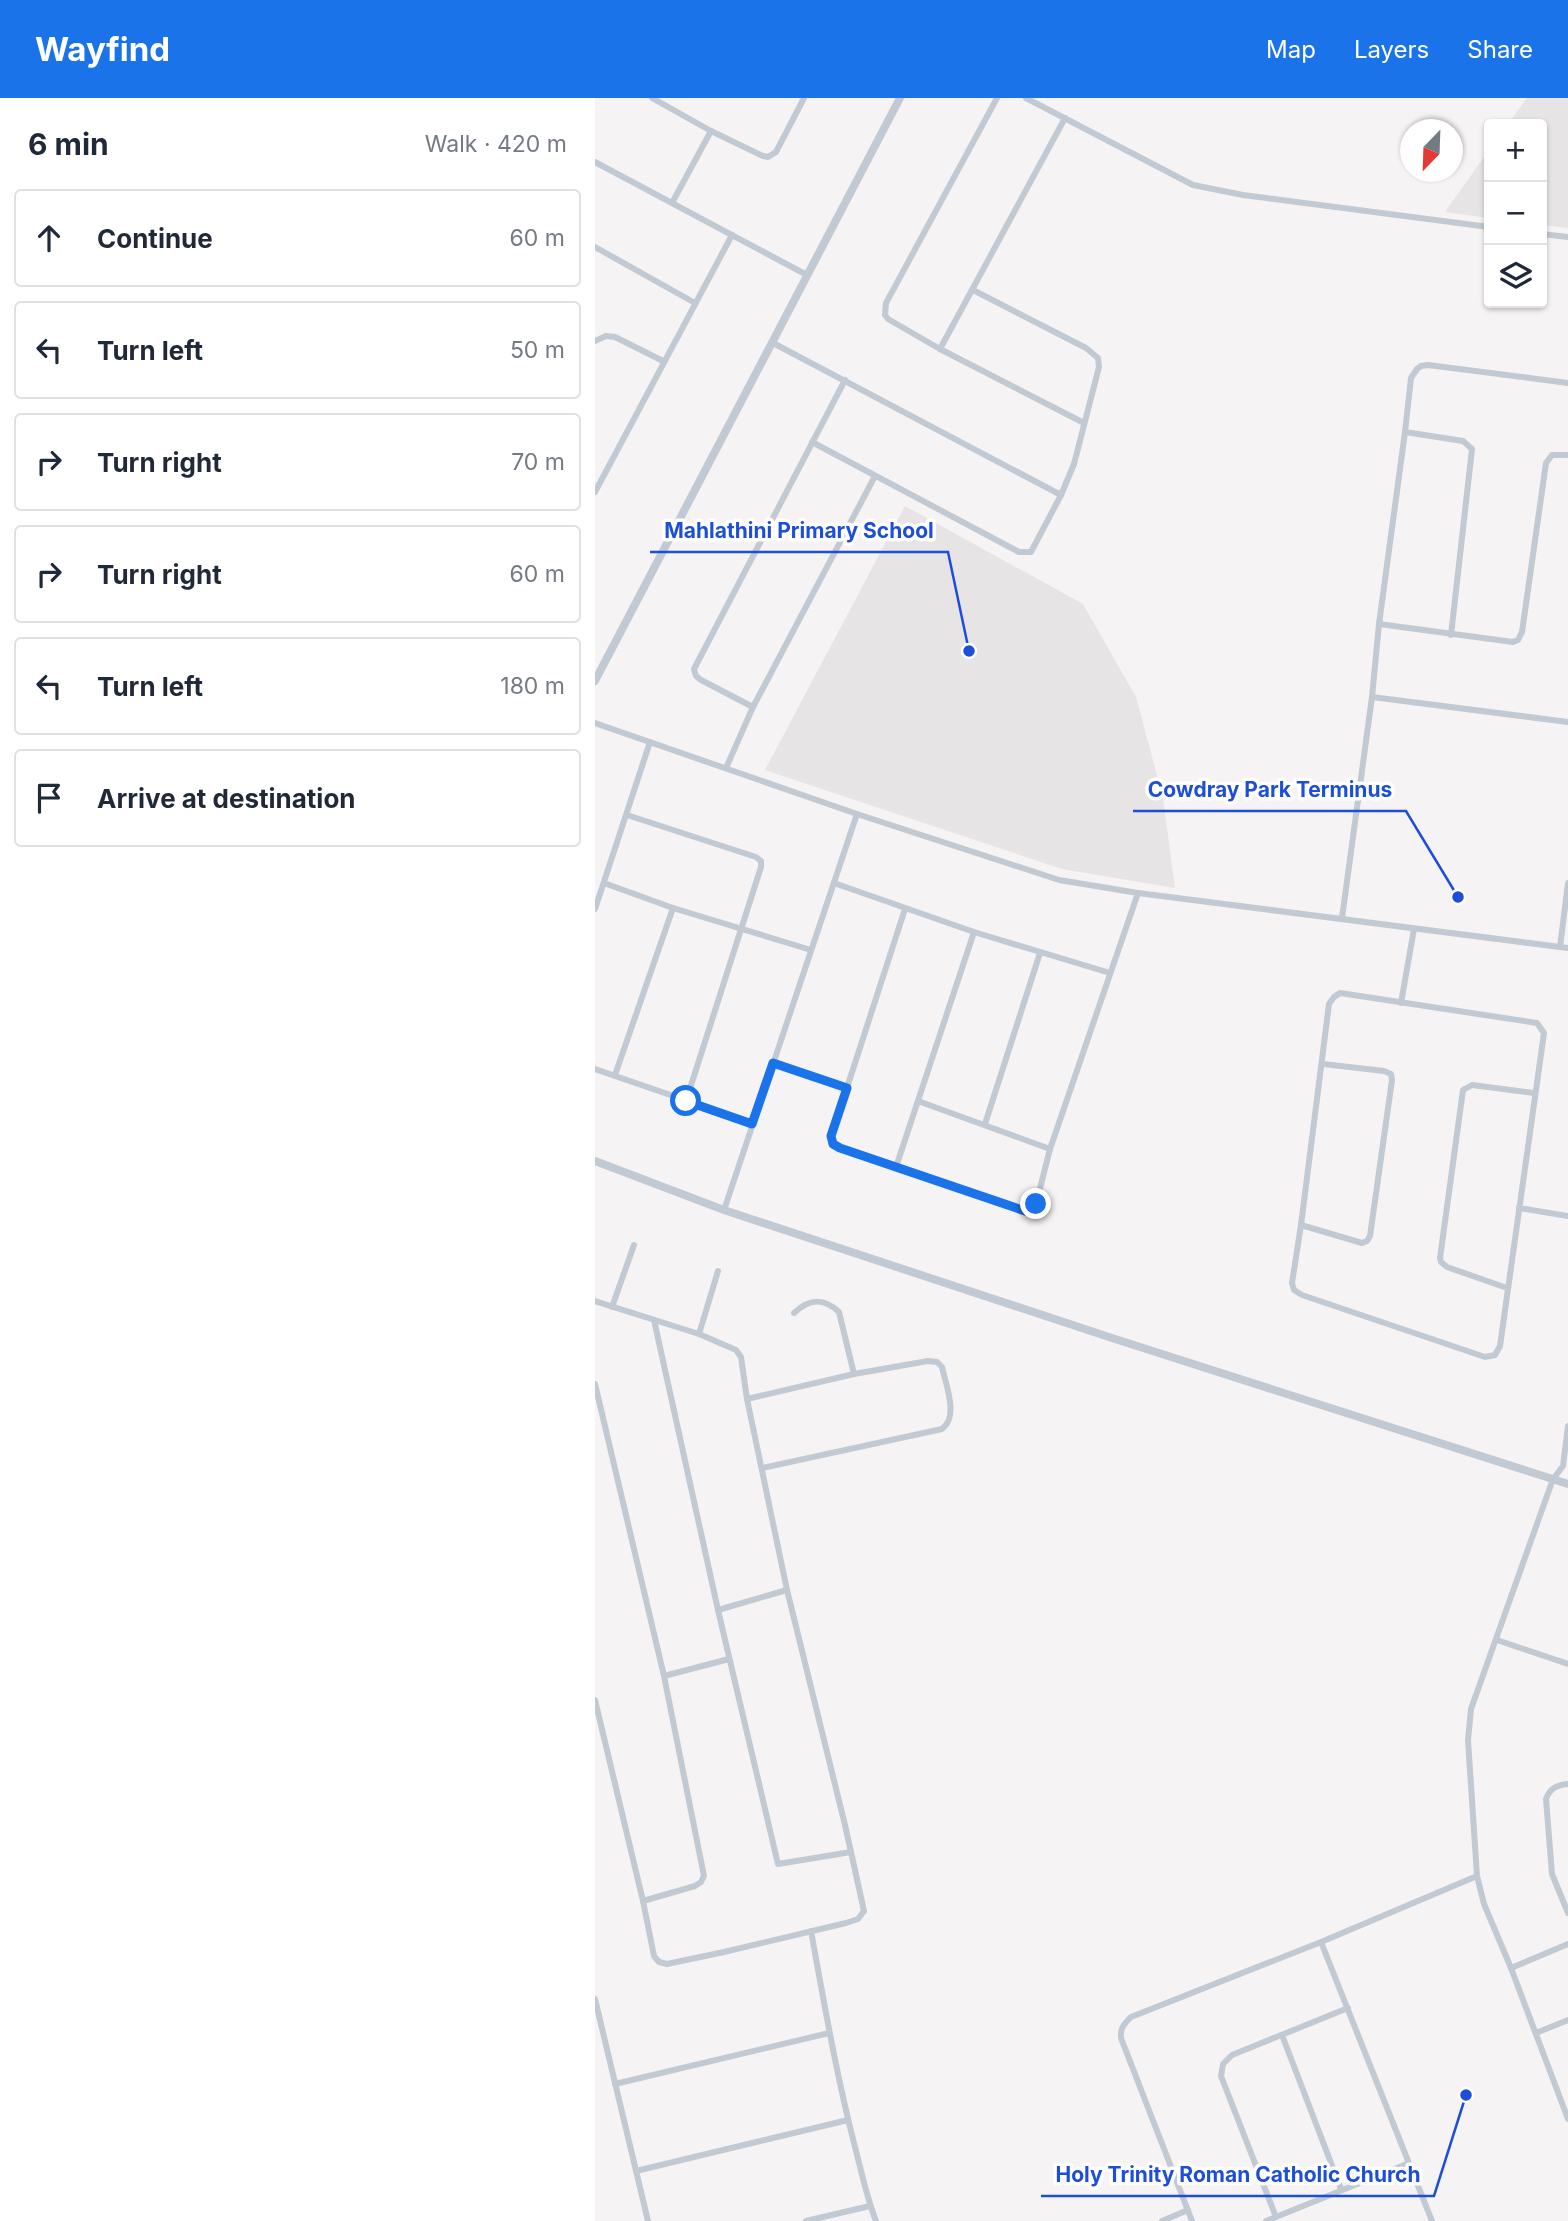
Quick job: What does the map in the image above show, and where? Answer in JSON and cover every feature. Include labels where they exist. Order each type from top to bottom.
[{"type":"street","points":[[652,98],[711,131],[768,157],[776,152],[804,98]]},
{"type":"street","points":[[595,681],[901,98]]},
{"type":"street","points":[[997,98],[886,303],[885,315],[940,349],[1084,423]]},
{"type":"street","points":[[1026,98],[1193,185],[1243,195],[1484,226]]},
{"type":"street","points":[[940,349],[1065,118]]},
{"type":"street","points":[[672,203],[711,131]]},
{"type":"street","points":[[595,162],[807,275]]},
{"type":"street","points":[[595,492],[732,235]]},
{"type":"street","points":[[1547,235],[1568,237]]},
{"type":"street","points":[[595,247],[695,303]]},
{"type":"street","points":[[812,442],[1020,552],[1026,553],[1034,549],[1073,464],[1099,367],[1098,358],[1095,353],[973,290]]},
{"type":"street","points":[[595,341],[606,336],[615,337],[663,362]]},
{"type":"street","points":[[773,343],[1061,495]]},
{"type":"street","points":[[1342,918],[1411,378],[1421,366],[1568,383]]},
{"type":"street","points":[[753,707],[701,680],[694,669],[845,380]]},
{"type":"street","points":[[1405,432],[1463,441],[1472,449],[1451,635]]},
{"type":"street","points":[[1379,624],[1513,642],[1521,636],[1546,463],[1552,455],[1568,455]]},
{"type":"street","points":[[726,768],[753,707],[874,476]]},
{"type":"street","points":[[1372,697],[1568,722]]},
{"type":"street","points":[[595,723],[857,814],[1059,880],[1138,893],[1568,948]]},
{"type":"street","points":[[595,909],[650,742]]},
{"type":"street","points":[[724,1210],[857,814]]},
{"type":"street","points":[[627,816],[756,857],[761,861],[742,929],[686,1101]]},
{"type":"street","points":[[604,883],[673,908],[811,950]]},
{"type":"street","points":[[834,883],[974,932],[1110,973]]},
{"type":"street","points":[[1560,947],[1568,883]]},
{"type":"street","points":[[905,909],[831,1136],[833,1144],[1025,1211],[1036,1204],[1050,1149],[1138,893]]},
{"type":"street","points":[[615,1075],[673,908]]},
{"type":"street","points":[[1401,1003],[1414,929]]},
{"type":"street","points":[[896,1167],[974,932]]},
{"type":"street","points":[[985,1124],[1040,953]]},
{"type":"street","points":[[1340,993],[1401,1003],[1537,1023],[1544,1033],[1499,1351],[1495,1355],[1485,1357],[1301,1295],[1294,1290],[1292,1283],[1329,1004],[1333,997],[1340,993]]},
{"type":"street","points":[[773,1063],[847,1088]]},
{"type":"street","points":[[1301,1225],[1361,1243],[1367,1241],[1370,1236],[1392,1080],[1391,1074],[1384,1071],[1322,1064]]},
{"type":"street","points":[[595,1069],[752,1124]]},
{"type":"street","points":[[1507,1288],[1447,1267],[1440,1258],[1463,1090],[1472,1085],[1534,1093]]},
{"type":"street","points":[[918,1101],[1050,1149]]},
{"type":"street","points":[[595,1161],[724,1210],[1099,1334],[1568,1484]]},
{"type":"street","points":[[1519,1208],[1568,1216]]},
{"type":"street","points":[[612,1307],[634,1245]]},
{"type":"street","points":[[699,1334],[718,1271]]},
{"type":"street","points":[[794,1313],[812,1300],[832,1305],[839,1312],[854,1374]]},
{"type":"street","points":[[595,1301],[699,1334],[736,1350],[741,1357],[786,1590],[864,1911],[858,1919],[724,1952],[667,1964],[659,1962],[654,1956],[595,1700]]},
{"type":"street","points":[[654,1320],[729,1659],[778,1864],[851,1852]]},
{"type":"street","points":[[747,1399],[854,1374],[928,1361],[937,1362],[942,1367],[951,1416],[949,1425],[942,1429],[762,1468]]},
{"type":"street","points":[[595,1384],[664,1676],[704,1877],[695,1886],[643,1901]]},
{"type":"street","points":[[1568,1426],[1563,1466],[1553,1479],[1468,1722],[1477,1877],[1484,1903],[1568,2119]]},
{"type":"street","points":[[718,1610],[786,1590]]},
{"type":"street","points":[[1497,1640],[1566,1664],[1568,1654]]},
{"type":"street","points":[[664,1676],[729,1659]]},
{"type":"street","points":[[1568,1784],[1552,1788],[1546,1798],[1552,1874],[1568,1913]]},
{"type":"street","points":[[1192,2221],[1121,2038],[1122,2027],[1131,2017],[1477,1877]]},
{"type":"street","points":[[811,1931],[848,2120],[876,2221]]},
{"type":"street","points":[[1321,1942],[1432,2221]]},
{"type":"street","points":[[1511,1968],[1568,1944]]},
{"type":"street","points":[[595,1999],[648,2221]]},
{"type":"street","points":[[1276,2217],[1221,2076],[1221,2068],[1233,2055],[1348,2008]]},
{"type":"street","points":[[1536,2033],[1568,2020]]},
{"type":"street","points":[[615,2084],[829,2033]]},
{"type":"street","points":[[1282,2035],[1341,2189]]},
{"type":"street","points":[[1560,2096],[1568,2094]]},
{"type":"street","points":[[636,2171],[848,2120]]},
{"type":"street","points":[[1266,2221],[1409,2163]]},
{"type":"street","points":[[806,2221],[870,2206]]},
{"type":"street","points":[[1161,2221],[1188,2210]]},
{"type":"shaded area","points":[[1527,98],[1568,98],[1568,228],[1547,226],[1547,119],[1512,119]]},
{"type":"shaded area","points":[[1484,157],[1484,217],[1445,212]]},
{"type":"shaded area","points":[[905,506],[1083,604],[1136,697],[1163,798],[1175,888],[1062,869],[765,770]]},
{"type":"place","name":"Mahlathini Primary School","points":[[969,651]]},
{"type":"place","name":"Cowdray Park Terminus","points":[[1458,897]]},
{"type":"place","name":"Holy Trinity Roman Catholic Church","points":[[1466,2095]]},
{"type":"route","points":[[686,1101],[752,1124],[773,1063],[847,1088],[831,1136],[833,1144],[840,1148],[1025,1211],[1036,1204]]}]
